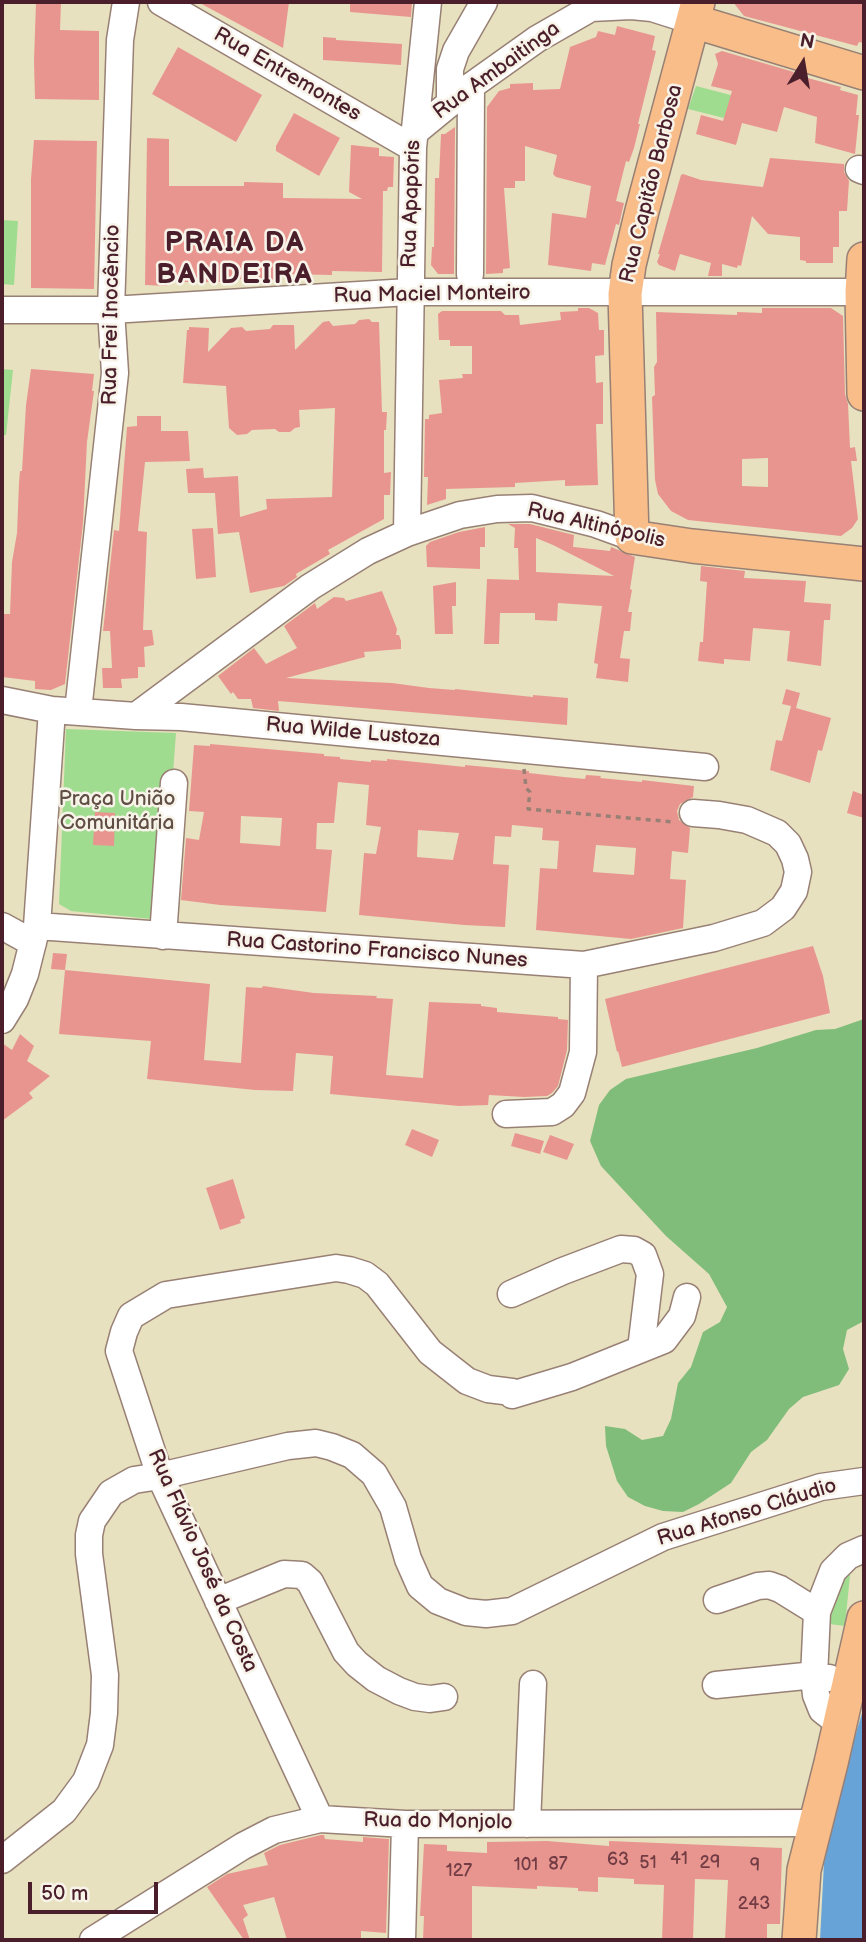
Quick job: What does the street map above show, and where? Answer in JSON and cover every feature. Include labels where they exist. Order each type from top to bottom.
[{"type":"main road","name":"Rua Ambaitinga","points":[[695,11],[864,73]]},
{"type":"main road","name":"Rua Capitão Barbosa","points":[[632,537],[625,294],[642,211],[695,11]]},
{"type":"main road","points":[[864,259],[864,394]]},
{"type":"main road","name":"Rua Altinópolis","points":[[632,537],[850,563]]},
{"type":"main road","points":[[850,563],[864,538]]},
{"type":"main road","points":[[799,1940],[803,1870],[864,1618]]},
{"type":"street","name":"Rua Frei Inocêncio","points":[[2,1020],[15,999],[35,934],[115,373],[111,310],[120,40],[126,2]]},
{"type":"street","name":"Rua Entremontes","points":[[161,2],[414,140]]},
{"type":"street","name":"Rua Apapóris","points":[[407,533],[414,140],[428,2]]},
{"type":"street","points":[[450,103],[450,69],[456,51],[484,2]]},
{"type":"street","name":"Rua Ambaitinga","points":[[414,140],[450,103],[471,86],[537,39],[591,8],[631,6],[695,11]]},
{"type":"street","points":[[470,274],[471,86]]},
{"type":"street","name":"Rua Maciel Monteiro","points":[[2,310],[111,310],[410,292],[862,292]]},
{"type":"street","name":"Rua Altinópolis","points":[[136,716],[310,587],[368,551],[407,533],[460,515],[497,509],[532,508],[596,524],[632,537]]},
{"type":"street","name":"Rua Wilde Lustoza","points":[[2,700],[65,711],[181,717],[705,766]]},
{"type":"street","points":[[163,936],[174,783]]},
{"type":"street","name":"Rua Castorino Francisco Nunes","points":[[35,934],[163,936],[584,965],[713,938],[763,923],[782,908],[794,891],[798,872],[788,844],[777,833],[747,820],[693,813]]},
{"type":"street","points":[[2,926],[35,934]]},
{"type":"street","points":[[506,1114],[552,1112],[563,1105],[572,1093],[583,1052],[584,965]]},
{"type":"street","points":[[511,1294],[563,1270],[621,1249],[634,1250],[643,1255],[650,1274],[641,1349]]},
{"type":"street","name":"Rua Flávio José da Costa","points":[[320,1819],[160,1476],[119,1351],[131,1316],[166,1295],[336,1268],[349,1270],[365,1275],[377,1284],[430,1352],[467,1381],[488,1389],[512,1392],[512,1395],[572,1377],[664,1340],[682,1317],[687,1297]]},
{"type":"street","name":"Rua Afonso Cláudio","points":[[2,1860],[64,1811],[86,1780],[100,1745],[105,1675],[89,1554],[92,1521],[111,1493],[134,1480],[288,1446],[316,1443],[332,1447],[352,1455],[374,1474],[393,1507],[408,1559],[420,1586],[438,1601],[466,1612],[486,1614],[512,1611],[663,1537],[821,1487],[864,1481]]},
{"type":"street","points":[[840,1724],[822,1710],[816,1695],[814,1676],[817,1612],[834,1572],[848,1556],[864,1549]]},
{"type":"street","points":[[218,1601],[284,1574],[302,1575],[310,1582],[346,1652],[358,1664],[376,1679],[399,1691],[415,1697],[444,1697]]},
{"type":"street","points":[[717,1600],[758,1586],[769,1586],[780,1589],[817,1612]]},
{"type":"street","points":[[716,1685],[814,1676],[850,1680]]},
{"type":"street","points":[[527,1824],[533,1685]]},
{"type":"street","name":"Rua do Monjolo","points":[[93,1940],[243,1846],[274,1830],[320,1819],[405,1824],[815,1823]]},
{"type":"street","points":[[402,1940],[405,1824]]},
{"type":"path","points":[[523,750],[524,779],[530,792],[528,809],[684,822],[693,813]]},
{"type":"green space","points":[[696,86],[742,98],[736,121],[688,109]]},
{"type":"green space","points":[[2,220],[18,221],[14,285],[2,284]]},
{"type":"green space","points":[[2,369],[13,370],[6,435],[2,435]]},
{"type":"green space","name":"Praça União Comunitária","points":[[66,729],[176,733],[162,920],[71,911],[59,904]]},
{"type":"green space","points":[[864,1019],[864,1321],[847,1330],[843,1349],[849,1369],[839,1385],[803,1397],[789,1409],[767,1440],[751,1452],[731,1483],[683,1512],[663,1511],[645,1506],[628,1497],[617,1481],[606,1446],[605,1426],[625,1429],[642,1440],[663,1436],[671,1419],[678,1383],[691,1367],[703,1332],[720,1322],[727,1307],[709,1274],[666,1236],[601,1166],[590,1141],[599,1105],[610,1090],[626,1079],[757,1048],[816,1030],[835,1029]]},
{"type":"green space","points":[[827,1573],[850,1575],[845,1626],[822,1623]]},
{"type":"water","points":[[864,1707],[864,1940],[820,1940],[824,1863],[835,1801]]},
{"type":"building","points":[[36,2],[61,2],[60,30],[99,31],[99,100],[35,99]]},
{"type":"building","points":[[198,2],[289,2],[283,48]]},
{"type":"building","points":[[350,2],[412,2],[411,17],[350,12]]},
{"type":"building","points":[[733,2],[864,2],[864,43],[859,42],[857,46],[744,16]]},
{"type":"building","points":[[617,26],[655,36],[652,50],[656,51],[634,148],[629,162],[626,161],[616,201],[624,203],[619,225],[616,224],[605,265],[592,263],[591,271],[548,265],[552,213],[586,218],[591,186],[556,177],[553,174],[557,155],[525,146],[525,181],[515,181],[515,188],[504,188],[510,268],[503,269],[503,273],[486,274],[487,107],[499,91],[510,88],[510,84],[533,83],[533,90],[560,89],[570,47],[596,37],[598,31],[615,35]]},
{"type":"building","points":[[323,37],[402,44],[401,65],[323,60]]},
{"type":"building","points":[[178,47],[262,95],[236,142],[152,94]]},
{"type":"building","points":[[722,51],[841,87],[840,90],[858,95],[855,154],[815,143],[817,117],[784,107],[777,132],[742,123],[736,145],[696,134],[701,115],[723,121],[724,118],[732,91],[711,86],[718,64],[715,54]]},
{"type":"building","points":[[294,113],[340,138],[319,176],[276,151],[276,146]]},
{"type":"building","points":[[455,127],[454,274],[438,274],[431,265],[434,247],[435,178],[439,178],[441,134]]},
{"type":"building","points":[[147,138],[169,139],[169,186],[283,183],[283,198],[362,199],[349,192],[351,145],[379,148],[379,156],[394,157],[393,187],[383,191],[382,272],[332,271],[332,275],[282,274],[282,280],[230,279],[230,282],[168,282],[167,286],[145,285]]},
{"type":"building","points":[[34,140],[97,141],[94,289],[31,288],[31,179]]},
{"type":"building","points":[[770,158],[844,164],[844,172],[849,181],[847,211],[839,211],[839,247],[833,247],[833,263],[806,263],[800,260],[800,237],[768,234],[752,216],[741,266],[738,265],[737,268],[722,264],[722,276],[708,276],[711,263],[680,254],[675,271],[659,265],[658,254],[681,175],[763,187]]},
{"type":"building","points":[[578,308],[589,308],[598,313],[599,330],[604,330],[604,355],[595,356],[596,383],[603,382],[603,424],[596,424],[598,485],[565,486],[565,480],[515,483],[515,487],[446,489],[446,499],[427,505],[428,477],[424,477],[425,419],[429,419],[429,415],[442,413],[439,380],[463,378],[462,374],[472,374],[472,346],[450,346],[450,340],[439,340],[438,314],[442,311],[501,311],[505,315],[519,315],[520,325],[561,320],[560,312],[578,311]]},
{"type":"building","points":[[762,308],[831,308],[843,316],[845,394],[850,448],[855,447],[857,461],[851,461],[858,519],[852,528],[841,536],[688,520],[671,511],[658,494],[655,480],[652,397],[655,395],[654,367],[657,362],[656,312],[737,315],[737,312],[762,313]],"holes":[[[768,458],[768,487],[742,486],[742,459]]]},
{"type":"building","points":[[359,320],[379,322],[382,412],[387,412],[384,430],[384,473],[391,472],[390,495],[384,495],[384,519],[328,550],[330,554],[296,574],[297,577],[284,586],[250,593],[239,532],[218,534],[215,493],[188,493],[186,469],[203,468],[204,478],[238,476],[240,517],[267,509],[266,499],[332,497],[335,408],[299,410],[300,427],[290,432],[279,432],[275,429],[252,430],[247,434],[237,435],[229,428],[226,386],[183,383],[187,330],[189,327],[209,328],[208,352],[231,328],[242,327],[246,331],[270,329],[273,325],[294,325],[295,350],[323,322],[329,321],[333,326],[355,324]]},
{"type":"building","points":[[31,369],[94,374],[83,523],[65,684],[51,690],[35,689],[35,681],[2,677],[2,614],[10,614],[12,562],[17,533],[20,471]]},
{"type":"building","points":[[137,416],[161,416],[161,431],[188,431],[190,461],[145,462],[138,531],[147,532],[143,630],[152,630],[154,645],[144,647],[145,667],[138,667],[138,678],[121,679],[122,688],[103,688],[102,668],[112,668],[110,631],[103,631],[114,530],[119,531],[127,427],[137,426]]},
{"type":"building","points":[[508,524],[530,524],[574,535],[573,547],[610,551],[611,547],[635,557],[628,612],[632,612],[630,631],[624,631],[620,658],[630,659],[628,682],[596,678],[598,664],[594,663],[602,606],[558,603],[557,621],[535,620],[535,613],[500,613],[499,644],[484,644],[487,579],[519,580],[518,548],[514,548],[515,528]],"holes":[[[536,538],[614,576],[536,572]]]},
{"type":"building","points":[[485,527],[485,547],[480,547],[480,569],[427,567],[426,546],[430,542]]},
{"type":"building","points":[[213,528],[216,577],[196,579],[192,529]]},
{"type":"building","points":[[701,566],[745,571],[744,578],[806,581],[804,602],[831,604],[830,620],[824,620],[821,666],[787,661],[790,631],[753,628],[750,661],[724,659],[724,664],[698,661],[700,642],[703,642],[707,582],[700,581]]},
{"type":"building","points":[[456,582],[456,606],[452,606],[453,634],[435,634],[433,586]]},
{"type":"building","points":[[382,591],[397,629],[396,635],[399,635],[401,641],[401,649],[364,652],[365,657],[286,678],[392,683],[568,698],[567,725],[278,701],[279,711],[253,708],[251,699],[238,699],[218,676],[254,648],[266,664],[297,648],[284,626],[315,603],[317,609],[334,597],[344,598],[346,601]]},
{"type":"building","points":[[786,689],[800,693],[796,708],[831,718],[822,751],[818,750],[810,783],[770,770],[776,740],[782,741],[791,706],[782,704]]},
{"type":"building","points":[[194,745],[324,754],[340,759],[371,762],[387,759],[529,771],[585,779],[586,775],[694,786],[693,797],[680,804],[677,811],[679,820],[690,828],[688,853],[672,851],[670,879],[686,880],[683,928],[631,939],[536,930],[540,868],[557,869],[559,841],[542,840],[543,828],[512,825],[511,837],[495,836],[493,864],[509,865],[505,927],[359,915],[364,853],[376,854],[381,827],[366,825],[369,785],[338,782],[334,823],[317,823],[316,849],[332,850],[326,912],[181,900],[186,838],[199,840],[204,812],[189,811]],"holes":[[[241,816],[282,818],[280,846],[240,843]],[[418,830],[459,833],[453,860],[417,857]],[[596,845],[636,848],[634,875],[593,872]]]},
{"type":"building","points":[[853,791],[864,795],[864,818],[847,813]]},
{"type":"building","points":[[95,812],[115,813],[114,846],[93,845]]},
{"type":"building","points":[[813,946],[823,976],[830,1013],[622,1067],[605,999]]},
{"type":"building","points":[[53,953],[67,954],[65,970],[51,969]]},
{"type":"building","points":[[65,970],[210,984],[204,1060],[241,1063],[246,987],[263,986],[393,999],[386,1075],[423,1078],[429,1002],[481,1004],[497,1008],[497,1012],[568,1020],[567,1050],[558,1086],[552,1093],[547,1096],[524,1097],[489,1095],[488,1105],[459,1106],[330,1094],[333,1056],[296,1053],[293,1091],[255,1090],[147,1079],[151,1041],[59,1034]]},
{"type":"building","points":[[20,1034],[34,1046],[27,1061],[50,1076],[29,1093],[33,1098],[2,1121],[2,1043],[12,1050]]},
{"type":"building","points":[[412,1129],[439,1140],[432,1157],[405,1145]]},
{"type":"building","points":[[515,1133],[544,1141],[540,1154],[511,1146]]},
{"type":"building","points":[[550,1135],[574,1144],[567,1160],[543,1152]]},
{"type":"building","points":[[233,1179],[245,1218],[240,1220],[241,1223],[220,1230],[206,1188]]},
{"type":"building","points":[[324,1835],[325,1839],[363,1842],[363,1837],[389,1839],[386,1933],[361,1931],[361,1940],[287,1940],[274,1897],[243,1905],[248,1915],[243,1919],[250,1940],[244,1940],[207,1887],[227,1874],[268,1865],[264,1853],[280,1845]]},
{"type":"building","points":[[547,1841],[609,1846],[609,1841],[782,1848],[780,1924],[767,1924],[767,1940],[725,1940],[728,1880],[695,1879],[693,1940],[662,1940],[664,1885],[634,1884],[634,1879],[598,1877],[598,1892],[537,1886],[537,1889],[472,1886],[472,1940],[423,1940],[424,1916],[420,1916],[424,1844],[447,1845],[447,1851],[487,1853],[487,1842]]},
{"type":"district","name":"PRAIA DA BANDEIRA","points":[[235,260]]}]
